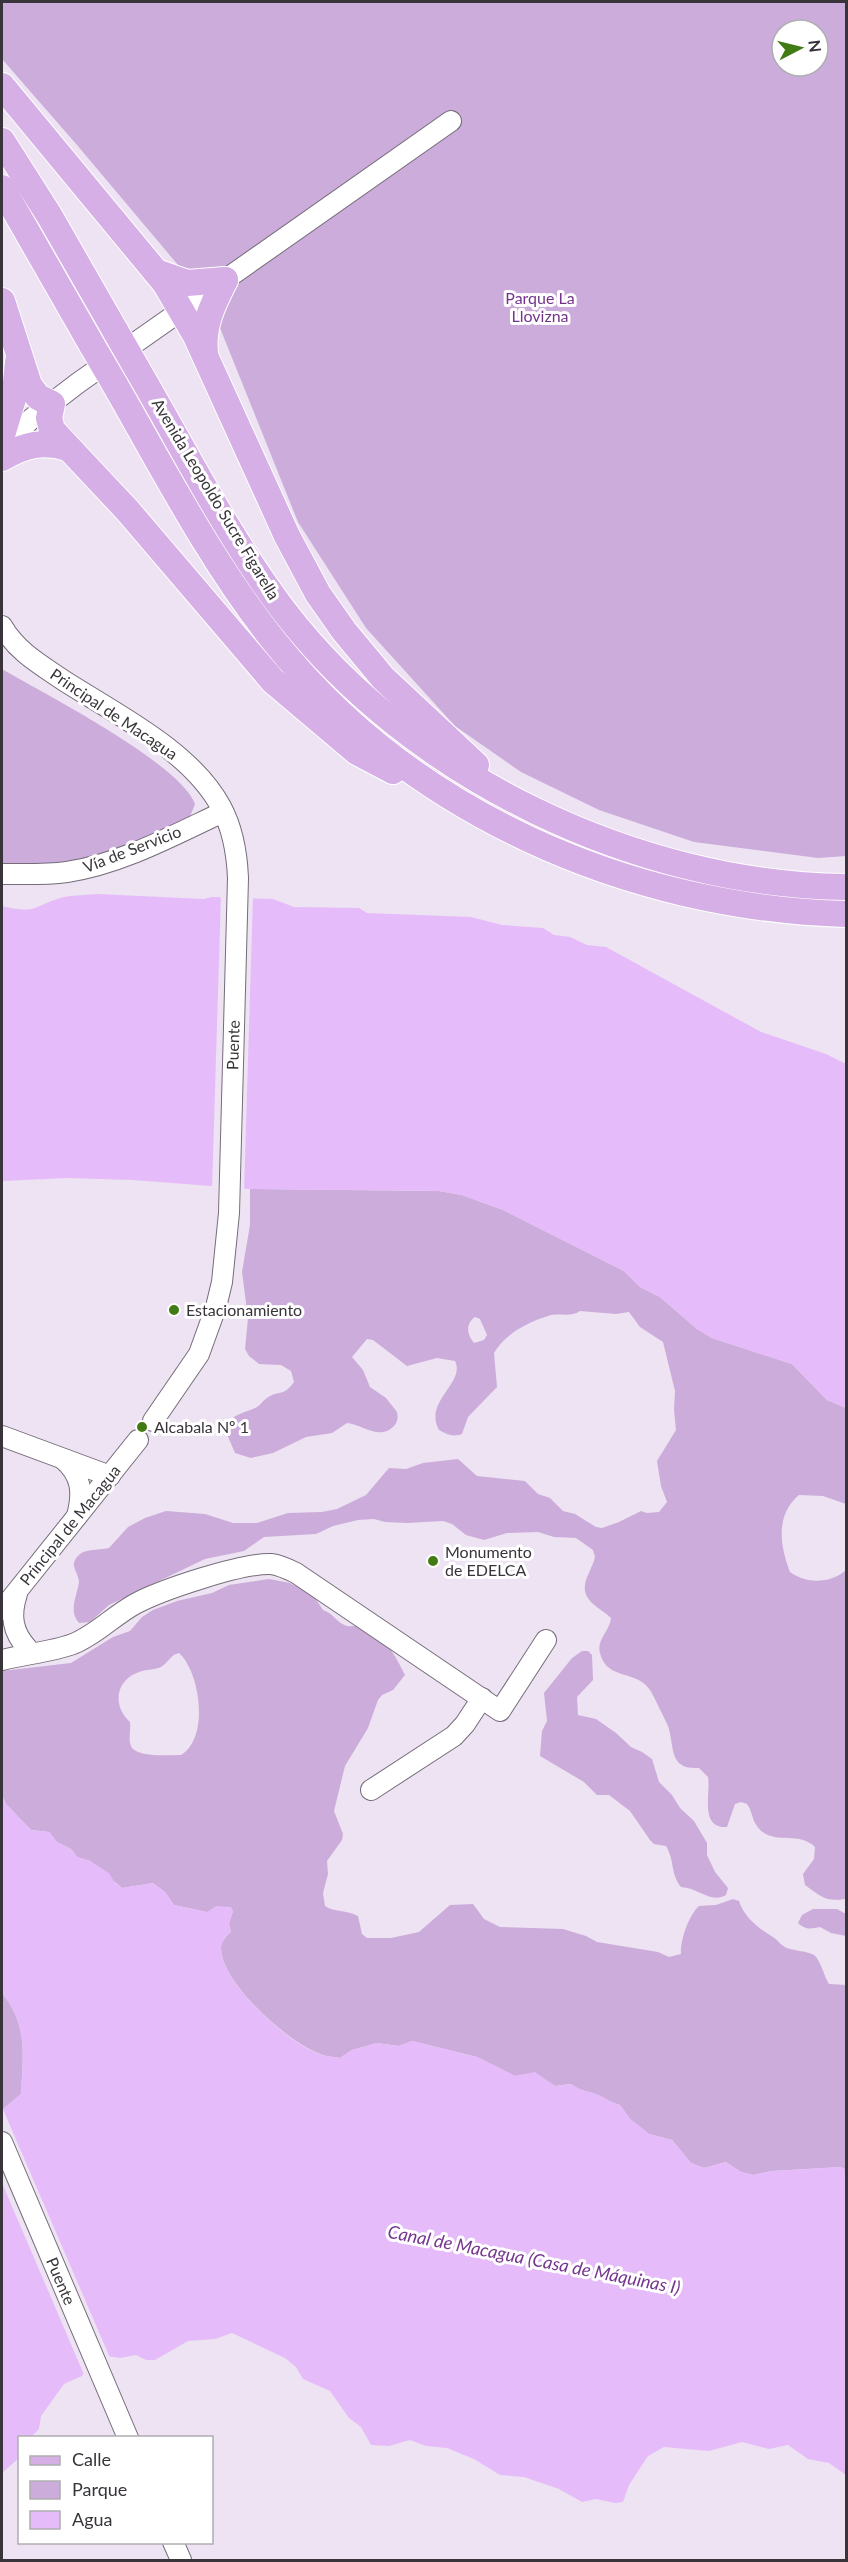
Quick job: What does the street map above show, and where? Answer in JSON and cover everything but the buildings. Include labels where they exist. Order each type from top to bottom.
[{"type":"main road","points":[[2,86],[156,272],[182,310],[300,562],[330,612],[361,653],[389,684],[511,797]]},
{"type":"main road","name":"Avenida Leopoldo Sucre Figarella","points":[[2,141],[49,215],[263,581],[313,646],[339,674],[424,746],[511,797],[580,830],[671,861],[767,880],[846,886]]},
{"type":"main road","name":"Avenida Leopoldo Sucre Figarella","points":[[2,188],[204,538],[273,640],[321,695],[353,725],[435,786],[468,807],[529,839],[595,868],[629,879],[726,903],[790,912],[846,914]]},
{"type":"main road","points":[[156,272],[187,283],[225,280]]},
{"type":"main road","points":[[205,356],[205,327],[208,314],[225,280]]},
{"type":"main road","points":[[2,301],[29,385],[38,398],[52,404],[50,418],[52,430],[99,478],[186,576],[248,652],[293,700],[357,752],[388,769],[435,786]]},
{"type":"main road","points":[[2,435],[19,373],[18,352]]},
{"type":"main road","points":[[2,458],[28,445],[54,443],[68,448]]},
{"type":"street","points":[[2,450],[31,419],[451,121]]},
{"type":"street","name":"Principal de Macagua","points":[[2,627],[18,649],[28,657],[129,722],[183,761],[199,776],[224,812],[235,845],[238,878]]},
{"type":"street","points":[[2,647],[28,657]]},
{"type":"street","name":"Vía de Servicio","points":[[2,874],[48,874],[94,866],[145,847],[224,812]]},
{"type":"street","name":"Puente","points":[[153,1421],[190,1370],[208,1331],[222,1282],[229,1213],[238,878]]},
{"type":"street","points":[[2,1436],[110,1476]]},
{"type":"street","name":"Principal de Macagua","points":[[2,1610],[138,1440]]},
{"type":"street","points":[[61,1458],[77,1474],[81,1485],[76,1520]]},
{"type":"street","points":[[2,1659],[49,1650],[89,1637],[136,1603],[170,1589],[231,1570],[273,1564],[296,1573],[500,1711],[546,1640]]},
{"type":"street","points":[[18,1590],[12,1611],[14,1625],[16,1634],[28,1649]]},
{"type":"street","points":[[2,1646],[49,1650]]},
{"type":"street","points":[[371,1791],[454,1736],[482,1698]]},
{"type":"street","name":"Puente","points":[[2,2142],[125,2429]]},
{"type":"street","points":[[174,2544],[181,2560]]},
{"type":"green space","name":"Parque La Llovizna","points":[[2,2],[846,2],[846,856],[818,858],[694,842],[599,810],[521,772],[455,726],[366,628],[298,522],[210,303],[2,59]]},
{"type":"green space","points":[[2,669],[108,730],[164,769],[184,787],[195,804],[189,819],[104,855],[45,868],[2,870]]},
{"type":"green space","points":[[250,1189],[439,1191],[462,1195],[503,1210],[624,1271],[640,1287],[660,1297],[697,1329],[712,1338],[792,1364],[827,1400],[846,1408],[846,1504],[823,1496],[799,1495],[786,1512],[782,1541],[790,1572],[796,1576],[818,1581],[833,1578],[846,1570],[846,1899],[824,1898],[805,1885],[803,1874],[814,1859],[815,1847],[808,1842],[770,1836],[763,1832],[755,1824],[747,1804],[741,1802],[735,1804],[727,1827],[718,1826],[713,1822],[708,1809],[708,1777],[699,1768],[689,1768],[677,1761],[668,1726],[648,1687],[641,1681],[610,1669],[604,1663],[599,1648],[611,1618],[587,1597],[586,1580],[595,1557],[593,1550],[576,1538],[554,1537],[538,1532],[507,1533],[484,1540],[466,1535],[452,1524],[443,1521],[407,1523],[374,1519],[358,1520],[333,1526],[316,1534],[264,1537],[244,1551],[205,1559],[109,1605],[90,1622],[79,1623],[74,1614],[79,1582],[74,1562],[78,1556],[86,1551],[109,1548],[128,1527],[166,1511],[205,1514],[233,1523],[257,1523],[288,1513],[322,1512],[337,1509],[366,1495],[389,1468],[406,1469],[423,1463],[458,1459],[477,1476],[525,1481],[538,1494],[550,1498],[563,1511],[575,1514],[596,1527],[602,1528],[619,1522],[641,1511],[659,1512],[667,1502],[661,1486],[657,1461],[676,1430],[675,1391],[663,1342],[640,1327],[629,1312],[616,1314],[580,1311],[572,1314],[552,1315],[518,1330],[504,1340],[494,1353],[497,1387],[468,1417],[462,1434],[456,1435],[439,1430],[436,1420],[436,1410],[455,1377],[457,1369],[455,1361],[437,1358],[407,1366],[373,1340],[367,1339],[352,1357],[363,1370],[370,1387],[386,1398],[397,1412],[394,1426],[383,1432],[377,1432],[347,1423],[332,1433],[306,1437],[273,1453],[251,1458],[235,1453],[226,1432],[230,1421],[237,1415],[258,1406],[271,1395],[284,1392],[294,1382],[291,1371],[281,1365],[259,1364],[249,1356],[245,1349],[248,1318],[242,1272],[250,1225]],"holes":[[[475,1317],[480,1319],[487,1335],[484,1340],[474,1343],[468,1326]]]},
{"type":"green space","points":[[269,1579],[290,1583],[313,1595],[323,1610],[344,1625],[359,1626],[377,1635],[393,1653],[405,1675],[393,1690],[382,1695],[378,1700],[368,1728],[345,1766],[334,1811],[343,1834],[342,1840],[327,1861],[328,1874],[323,1893],[325,1906],[358,1916],[362,1934],[367,1938],[391,1938],[419,1932],[450,1905],[473,1904],[484,1919],[500,1927],[563,1929],[597,1942],[658,1952],[669,1957],[681,1954],[686,1928],[699,1906],[716,1905],[733,1899],[739,1901],[752,1922],[783,1946],[814,1955],[829,1984],[846,1985],[846,2170],[841,2167],[772,2171],[753,2175],[741,2172],[726,2162],[704,2168],[691,2163],[672,2140],[649,2134],[630,2119],[620,2105],[601,2096],[571,2084],[555,2086],[535,2073],[515,2076],[477,2057],[412,2041],[399,2046],[377,2043],[352,2050],[340,2058],[320,2054],[305,2047],[274,2024],[243,1993],[232,1977],[224,1961],[221,1947],[231,1932],[229,1923],[233,1911],[207,1912],[174,1905],[165,1892],[153,1883],[122,1888],[90,1861],[77,1857],[71,1849],[57,1842],[49,1832],[31,1830],[6,1804],[2,1795],[2,1671],[71,1663],[113,1637],[130,1631],[142,1617],[153,1610],[177,1601],[212,1593],[229,1585]],"holes":[[[179,1653],[186,1662],[197,1689],[199,1704],[199,1720],[190,1746],[181,1755],[154,1755],[134,1750],[130,1744],[130,1722],[120,1708],[119,1693],[122,1686],[133,1675],[161,1667],[176,1654]]]},
{"type":"green space","points":[[582,1651],[588,1651],[592,1655],[593,1680],[577,1697],[578,1715],[596,1719],[631,1747],[652,1759],[659,1782],[694,1821],[707,1843],[707,1855],[715,1872],[728,1888],[726,1895],[715,1898],[681,1887],[675,1877],[666,1846],[654,1844],[630,1811],[609,1795],[597,1795],[584,1782],[540,1756],[542,1731],[547,1721],[544,1693],[572,1658]]},
{"type":"green space","points":[[813,1909],[837,1909],[846,1914],[846,1936],[831,1933],[820,1927],[806,1928],[798,1923],[802,1915]]},
{"type":"green space","points":[[2,1993],[20,2028],[23,2053],[21,2094],[3,2109]]},
{"type":"water","points":[[97,894],[204,899],[212,897],[273,899],[294,907],[359,908],[367,913],[471,917],[502,925],[543,928],[554,935],[570,937],[587,945],[606,947],[761,1032],[826,1054],[846,1064],[846,1408],[827,1400],[792,1364],[712,1338],[697,1329],[660,1297],[640,1287],[624,1271],[503,1210],[462,1195],[439,1191],[250,1189],[133,1180],[67,1178],[2,1181],[2,906],[23,910],[64,897]]},
{"type":"water","name":"Canal de Macagua (Casa de Máquinas I)","points":[[2,1795],[6,1804],[31,1830],[49,1832],[57,1842],[71,1849],[77,1857],[90,1861],[109,1873],[115,1883],[122,1888],[153,1883],[165,1892],[174,1905],[207,1912],[216,1906],[231,1907],[233,1911],[229,1923],[231,1932],[224,1939],[221,1947],[231,1977],[257,2009],[273,2024],[304,2047],[317,2053],[340,2058],[352,2050],[377,2043],[398,2046],[412,2041],[477,2057],[515,2076],[535,2072],[555,2086],[571,2084],[601,2096],[620,2105],[630,2119],[649,2134],[672,2140],[691,2163],[704,2168],[726,2162],[741,2172],[753,2175],[772,2171],[841,2167],[846,2170],[846,2475],[829,2463],[808,2459],[788,2445],[769,2449],[742,2442],[709,2451],[664,2447],[648,2456],[629,2485],[623,2502],[615,2503],[596,2499],[582,2502],[559,2489],[524,2477],[500,2475],[474,2459],[447,2448],[426,2446],[410,2440],[389,2446],[371,2445],[361,2427],[349,2418],[330,2391],[303,2379],[296,2367],[285,2358],[232,2333],[215,2339],[188,2341],[155,2360],[146,2360],[136,2355],[93,2359],[82,2376],[64,2384],[41,2416],[39,2429],[32,2436],[18,2436],[18,2459],[2,2473],[2,2110],[21,2094],[23,2053],[20,2028],[2,1993]]},
{"type":"pier","points":[[221,894],[253,895],[244,1192],[212,1189]]},
{"type":"pier","points":[[2,2107],[111,2360],[95,2362],[85,2377],[2,2183]]},
{"type":"place","name":"Estacionamiento","points":[[174,1310]]},
{"type":"place","name":"Alcabala Nº 1","points":[[142,1427]]},
{"type":"place","name":"Monumento de EDELCA","points":[[433,1561]]}]
